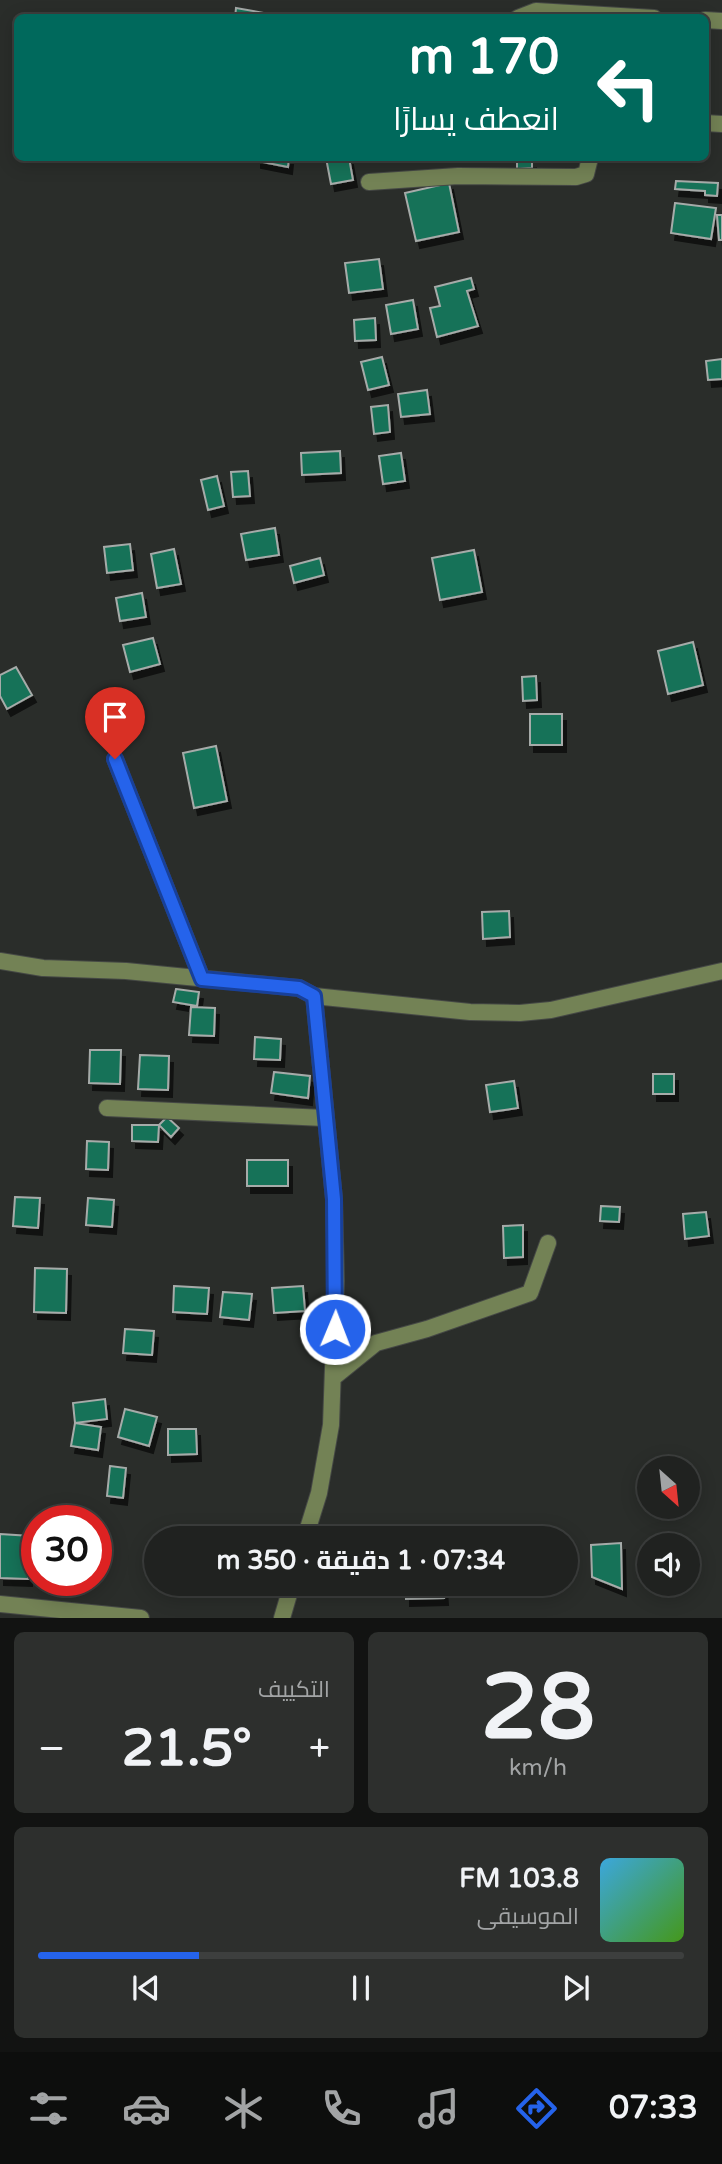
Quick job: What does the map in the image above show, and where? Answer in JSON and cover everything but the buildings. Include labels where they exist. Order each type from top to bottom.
[{"type":"street","points":[[528,14],[536,11],[587,14]]},
{"type":"street","points":[[369,182],[458,176],[576,177],[586,174],[589,161]]},
{"type":"street","points":[[115,759],[202,979]]},
{"type":"street","points":[[0,961],[43,968],[126,971],[299,988],[314,996],[470,1012],[520,1013],[551,1010],[722,971]]},
{"type":"street","points":[[309,1526],[319,1493],[331,1425],[336,1281],[334,1199],[314,996]]},
{"type":"street","points":[[107,1108],[324,1118]]},
{"type":"street","points":[[334,1377],[376,1343],[427,1329],[530,1293],[548,1243]]},
{"type":"street","points":[[282,1618],[288,1596]]},
{"type":"street","points":[[0,1604],[141,1618]]},
{"type":"route","points":[[115,759],[202,979],[299,988],[314,996],[334,1199],[335,1329]]}]
